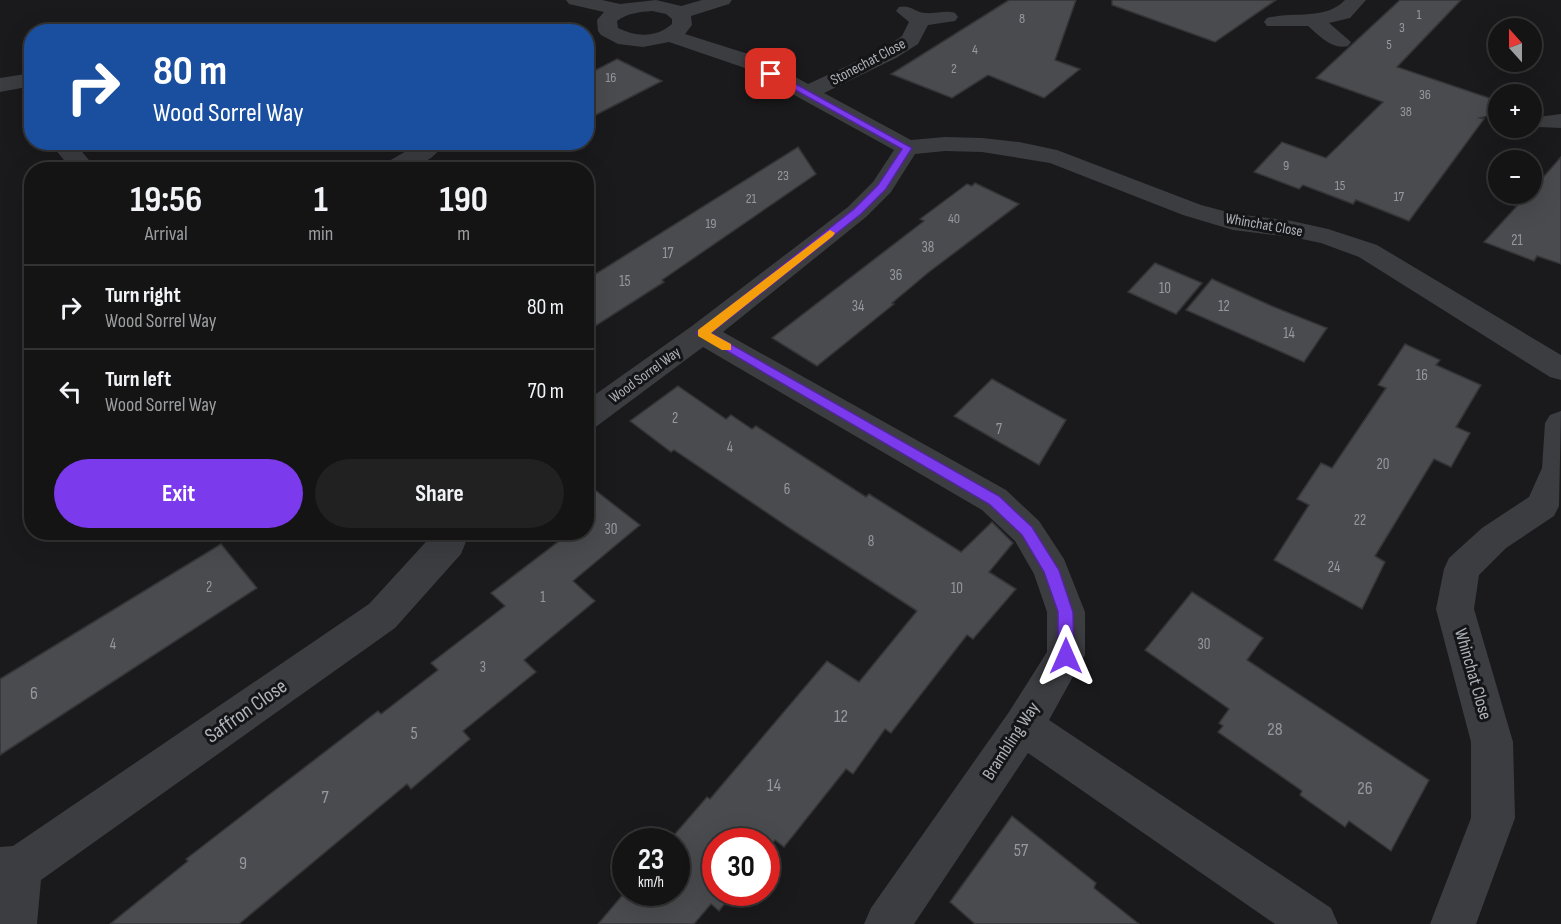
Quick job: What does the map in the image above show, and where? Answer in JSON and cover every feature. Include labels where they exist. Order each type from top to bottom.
[{"type":"street","points":[[576,0],[620,10],[652,5],[673,9],[684,19],[684,25],[671,36],[654,40],[624,39],[608,31],[594,34]]},
{"type":"street","points":[[680,13],[722,0]]},
{"type":"street","points":[[1274,22],[1312,20],[1343,14],[1356,0]]},
{"type":"street","points":[[608,31],[607,20],[620,10]]},
{"type":"street","name":"Stonechat Close","points":[[807,93],[911,40],[913,16],[948,17]]},
{"type":"street","points":[[1312,20],[1341,42]]},
{"type":"street","points":[[671,36],[753,63],[907,148]]},
{"type":"street","points":[[0,85],[24,80]]},
{"type":"street","name":"Whinchat Close","points":[[907,148],[982,145],[1029,151],[1057,158],[1233,222],[1292,229],[1328,237],[1368,251],[1561,369]]},
{"type":"street","name":"Wood Sorrel Way","points":[[594,412],[702,333],[857,212],[882,187],[907,148]]},
{"type":"street","points":[[69,150],[78,162]]},
{"type":"street","points":[[404,162],[424,150]]},
{"type":"street","name":"Brambling Way","points":[[702,333],[994,500],[1027,531],[1051,570],[1066,612],[1066,656],[1023,726],[887,924]]},
{"type":"street","name":"Whinchat Close","points":[[1453,924],[1493,818],[1492,742],[1455,609],[1462,569],[1494,538],[1542,506],[1559,468],[1561,423]]},
{"type":"street","name":"Saffron Close","points":[[14,924],[10,869],[382,616],[450,540]]},
{"type":"street","points":[[1023,726],[1315,924]]},
{"type":"building","points":[[1009,0],[1076,0],[1055,60],[1080,69],[1044,98],[988,75],[952,98],[891,74]]},
{"type":"building","points":[[1112,0],[1276,0],[1215,42],[1112,5]]},
{"type":"building","points":[[1400,0],[1461,0],[1397,67],[1488,98],[1488,116],[1480,118],[1484,119],[1409,221],[1356,200],[1353,204],[1303,185],[1299,189],[1254,172],[1282,142],[1326,158],[1383,102],[1316,78]]},
{"type":"building","points":[[617,59],[662,81],[594,116],[594,71]]},
{"type":"building","points":[[798,147],[816,174],[662,280],[664,282],[594,327],[594,275]]},
{"type":"building","points":[[1561,157],[1561,264],[1537,256],[1534,261],[1484,242],[1519,204],[1542,204],[1542,179]]},
{"type":"building","points":[[975,183],[1019,204],[929,272],[892,303],[894,304],[817,366],[772,338],[924,221],[920,219],[967,184],[972,186]]},
{"type":"building","points":[[1155,263],[1202,283],[1176,314],[1128,292]]},
{"type":"building","points":[[1212,279],[1327,328],[1304,362],[1186,310]]},
{"type":"building","points":[[1405,344],[1440,360],[1436,365],[1481,385],[1456,427],[1470,433],[1451,467],[1434,459],[1375,556],[1385,562],[1362,609],[1274,560],[1309,505],[1297,499],[1321,463],[1332,468],[1386,388],[1378,385]]},
{"type":"building","points":[[992,379],[1066,420],[1039,465],[954,416]]},
{"type":"building","points":[[678,386],[726,419],[731,415],[752,429],[756,426],[866,497],[869,494],[961,552],[992,522],[1013,543],[989,572],[1016,589],[973,639],[967,635],[891,733],[885,729],[853,774],[846,769],[784,847],[780,844],[780,828],[702,828],[702,906],[709,906],[694,924],[598,924],[613,906],[690,906],[690,828],[680,828],[707,797],[710,799],[827,661],[859,682],[917,611],[674,450],[671,452],[630,421]]},
{"type":"building","points":[[594,489],[640,525],[573,581],[595,601],[524,660],[536,672],[463,731],[470,739],[411,789],[407,784],[239,924],[110,924],[188,861],[186,859],[378,711],[381,714],[438,670],[431,663],[505,606],[491,593],[561,540],[594,540]]},
{"type":"building","points":[[221,544],[257,588],[0,755],[0,679]]},
{"type":"building","points":[[1192,592],[1263,638],[1247,660],[1429,780],[1391,851],[1349,821],[1345,827],[1300,795],[1302,791],[1218,732],[1223,726],[1219,723],[1229,709],[1145,650]]},
{"type":"building","points":[[1012,816],[1096,883],[1094,888],[1139,924],[975,924],[950,902]]},
{"type":"building","points":[[713,906],[723,906],[719,911]]},
{"type":"slow traffic","points":[[726,347],[702,333],[830,233]]},
{"type":"route","points":[[771,74],[907,148],[882,187],[857,212],[702,333],[994,500],[1027,531],[1051,570],[1066,612],[1066,656]]}]
